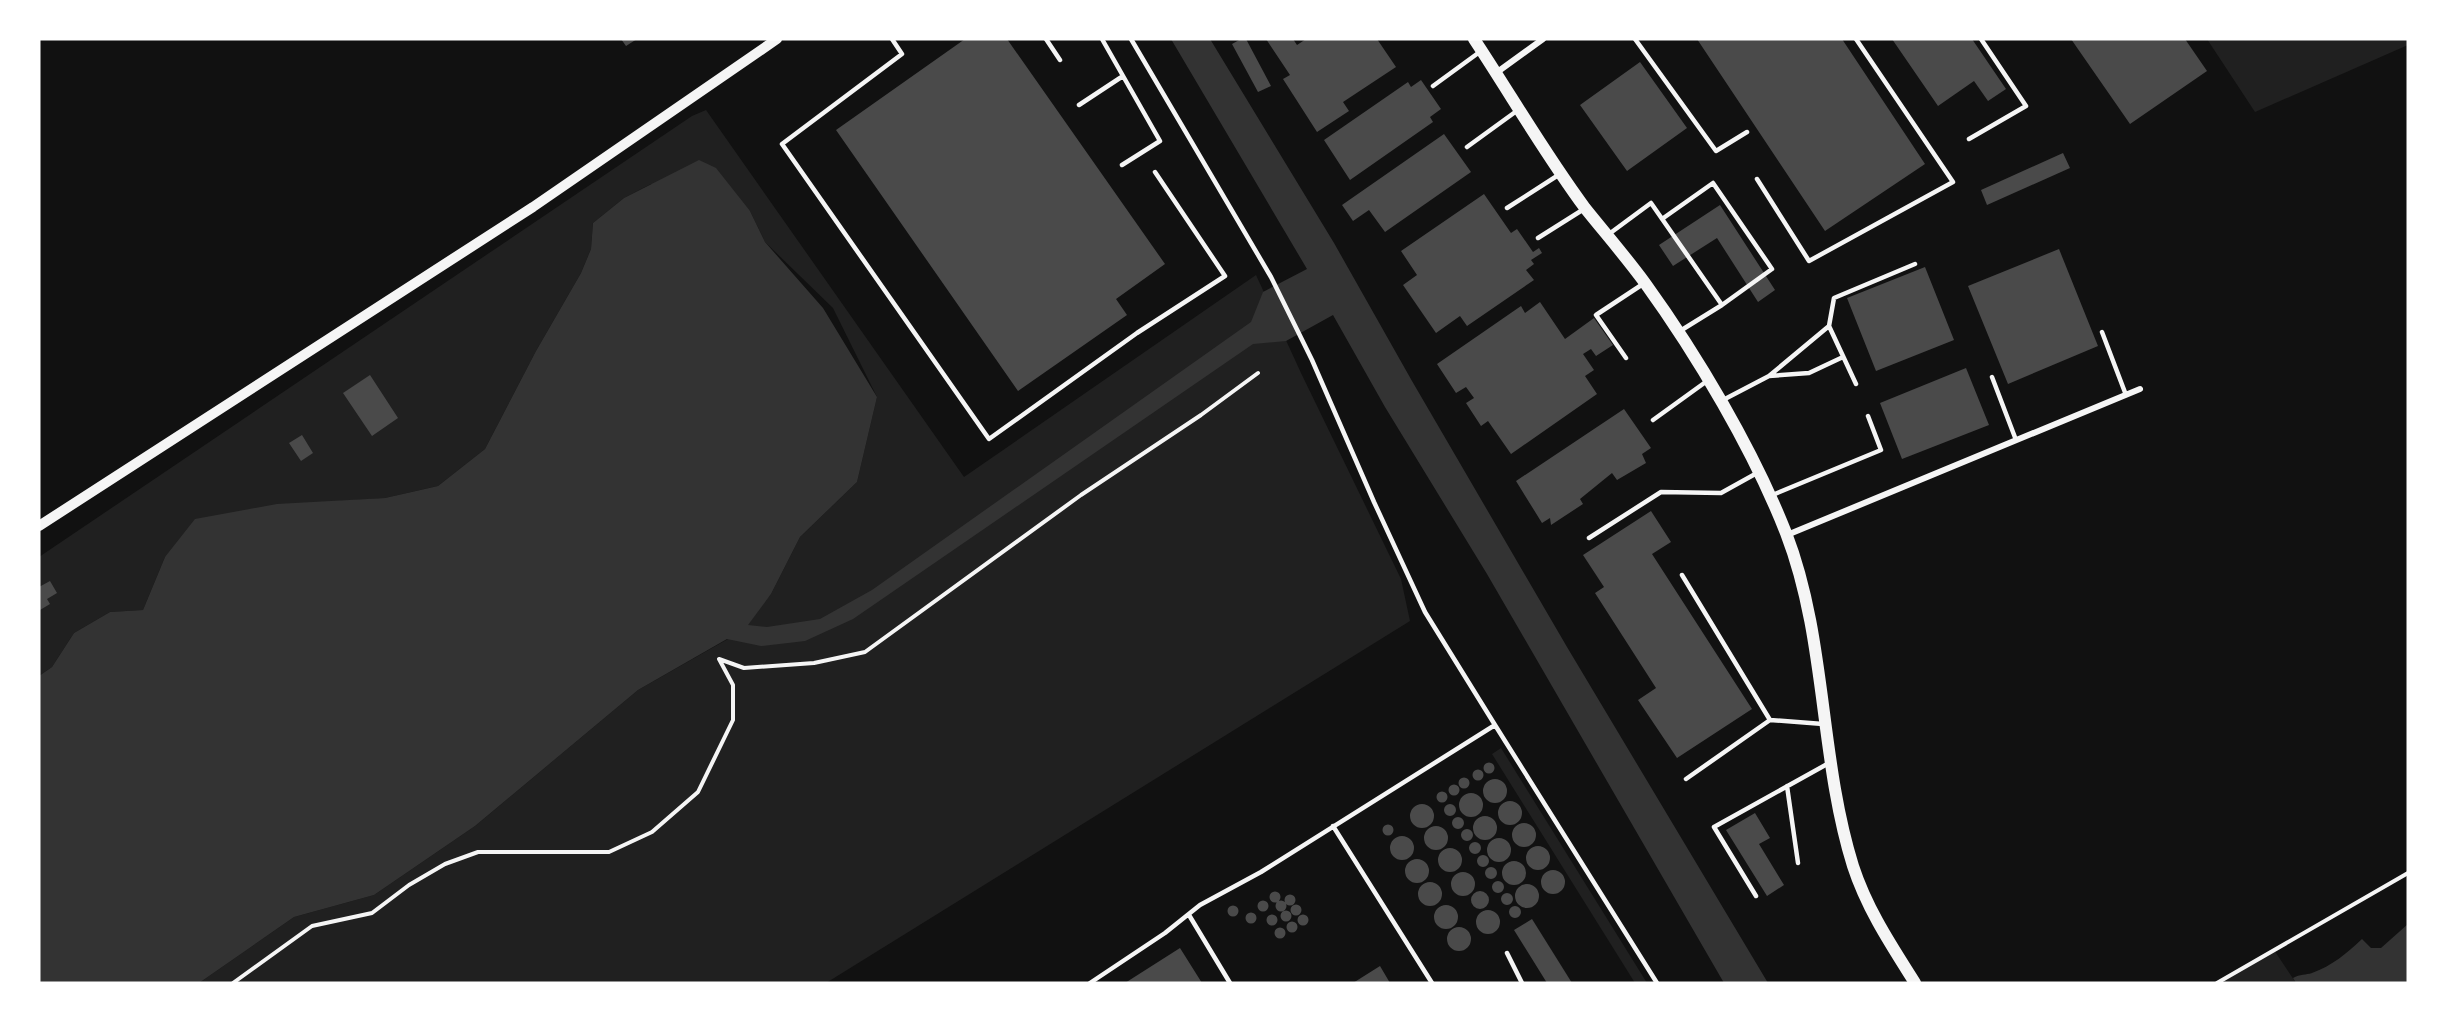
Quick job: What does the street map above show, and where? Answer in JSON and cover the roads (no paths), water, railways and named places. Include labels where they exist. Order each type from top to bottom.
[{"type":"main road","points":[[1474,39],[1561,173],[1645,283],[1678,332],[1720,401],[1769,496],[1787,535],[1803,589],[1816,651],[1846,843],[1858,881],[1881,930],[1915,983]]},
{"type":"street","points":[[39,526],[533,207],[777,39]]},
{"type":"street","points":[[1496,74],[1543,39]]},
{"type":"street","points":[[1787,535],[2140,389]]},
{"type":"lane","points":[[892,39],[902,54],[782,144],[989,439],[1137,333],[1225,276],[1155,172]]},
{"type":"lane","points":[[1046,39],[1060,60]]},
{"type":"lane","points":[[1102,39],[1160,141],[1122,165]]},
{"type":"lane","points":[[1131,39],[1271,278],[1301,338],[1425,612],[1657,983]]},
{"type":"lane","points":[[1635,39],[1716,151],[1747,132]]},
{"type":"lane","points":[[1757,179],[1809,261],[1953,182],[1856,39]]},
{"type":"lane","points":[[1969,139],[2026,106],[1981,39]]},
{"type":"lane","points":[[1433,86],[1481,51]]},
{"type":"lane","points":[[1079,105],[1123,76]]},
{"type":"lane","points":[[1467,147],[1518,110]]},
{"type":"lane","points":[[1507,208],[1561,173]]},
{"type":"lane","points":[[1662,219],[1713,183],[1773,269],[1722,305],[1678,332]]},
{"type":"lane","points":[[1608,235],[1651,203],[1722,305]]},
{"type":"lane","points":[[1539,238],[1586,208]]},
{"type":"lane","points":[[1856,384],[1829,326],[1834,298],[1915,264]]},
{"type":"lane","points":[[1626,358],[1596,315],[1645,283]]},
{"type":"lane","points":[[1720,401],[1769,376],[1829,326]]},
{"type":"lane","points":[[2102,332],[2126,395]]},
{"type":"lane","points":[[1769,376],[1809,373],[1842,357]]},
{"type":"lane","points":[[1992,377],[2016,440]]},
{"type":"lane","points":[[1653,420],[1708,380]]},
{"type":"lane","points":[[1769,496],[1881,450],[1868,416]]},
{"type":"lane","points":[[1589,538],[1661,492],[1721,493],[1758,473]]},
{"type":"lane","points":[[1682,575],[1770,720]]},
{"type":"lane","points":[[1686,779],[1770,720],[1826,724]]},
{"type":"lane","points":[[1090,983],[1097,981],[1200,905],[1261,872],[1494,725]]},
{"type":"lane","points":[[1756,896],[1714,827],[1832,762]]},
{"type":"lane","points":[[1787,786],[1798,863]]},
{"type":"lane","points":[[1333,826],[1432,983]]},
{"type":"lane","points":[[1189,915],[1230,983]]},
{"type":"lane","points":[[1507,952],[1522,983]]}]
